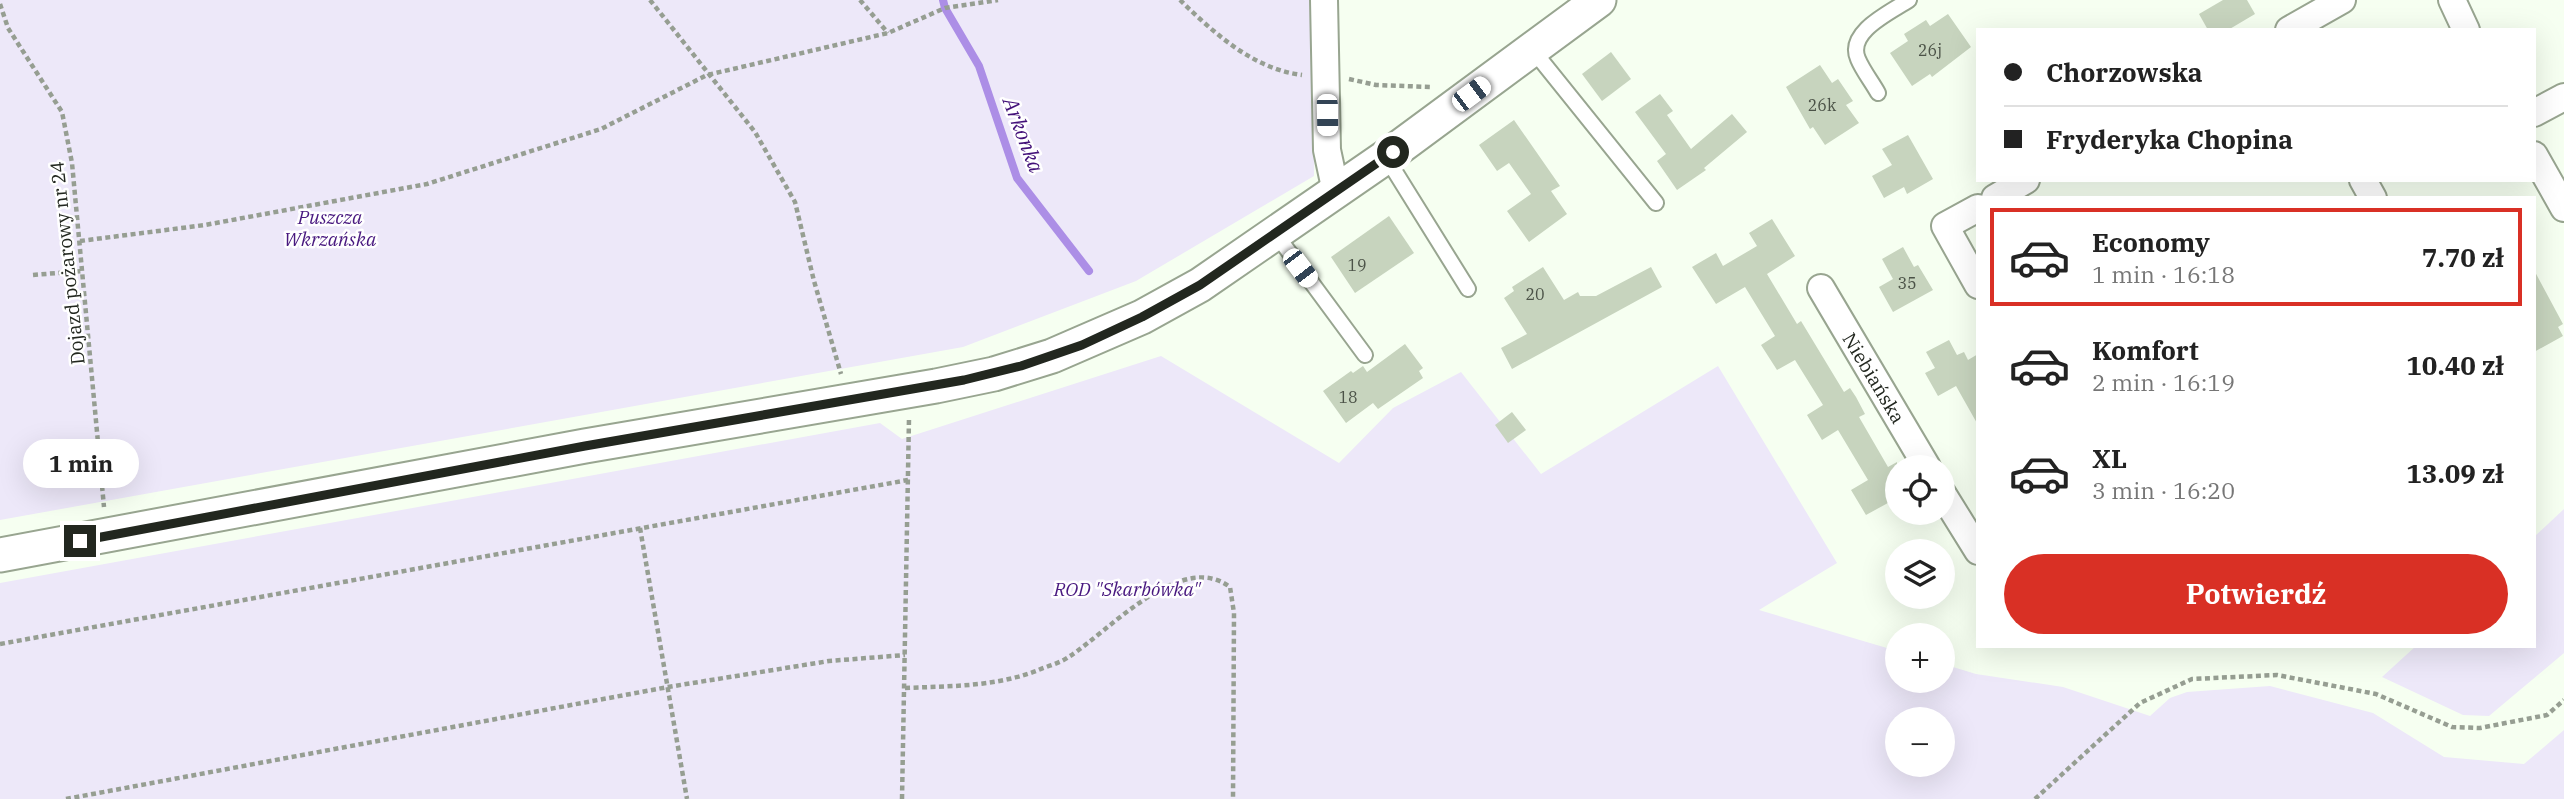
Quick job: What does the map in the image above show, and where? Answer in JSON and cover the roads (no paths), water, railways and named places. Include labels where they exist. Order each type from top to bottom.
[{"type":"street","points":[[1324,0],[1327,150],[1336,192]]},
{"type":"street","points":[[0,555],[585,446],[849,402],[994,374],[1052,356],[1108,333],[1171,302],[1336,192],[1599,0]]},
{"type":"street","points":[[2293,28],[2342,0]]},
{"type":"street","points":[[2452,0],[2465,28]]},
{"type":"street","points":[[2536,112],[2564,97]]},
{"type":"street","points":[[2536,159],[2564,208]]},
{"type":"street","points":[[1998,196],[2023,182]]},
{"type":"street","points":[[1976,209],[1945,226],[1976,281]]},
{"type":"street","name":"Niebiańska","points":[[1821,288],[1920,455]]},
{"type":"street","points":[[1955,514],[1976,548]]},
{"type":"lane","points":[[1878,93],[1857,58],[1858,39],[1866,30],[1909,0]]},
{"type":"lane","points":[[1532,50],[1656,203]]},
{"type":"lane","points":[[1394,170],[1468,289]]},
{"type":"lane","points":[[1275,233],[1365,355]]},
{"type":"waterway","name":"Arkonka","points":[[943,0],[979,66],[1017,178],[1089,271]]},
{"type":"park label","name":"Puszcza Wkrzańska","points":[[330,228]]},
{"type":"park label","name":"ROD \"Skarbówka\"","points":[[1127,589]]}]
